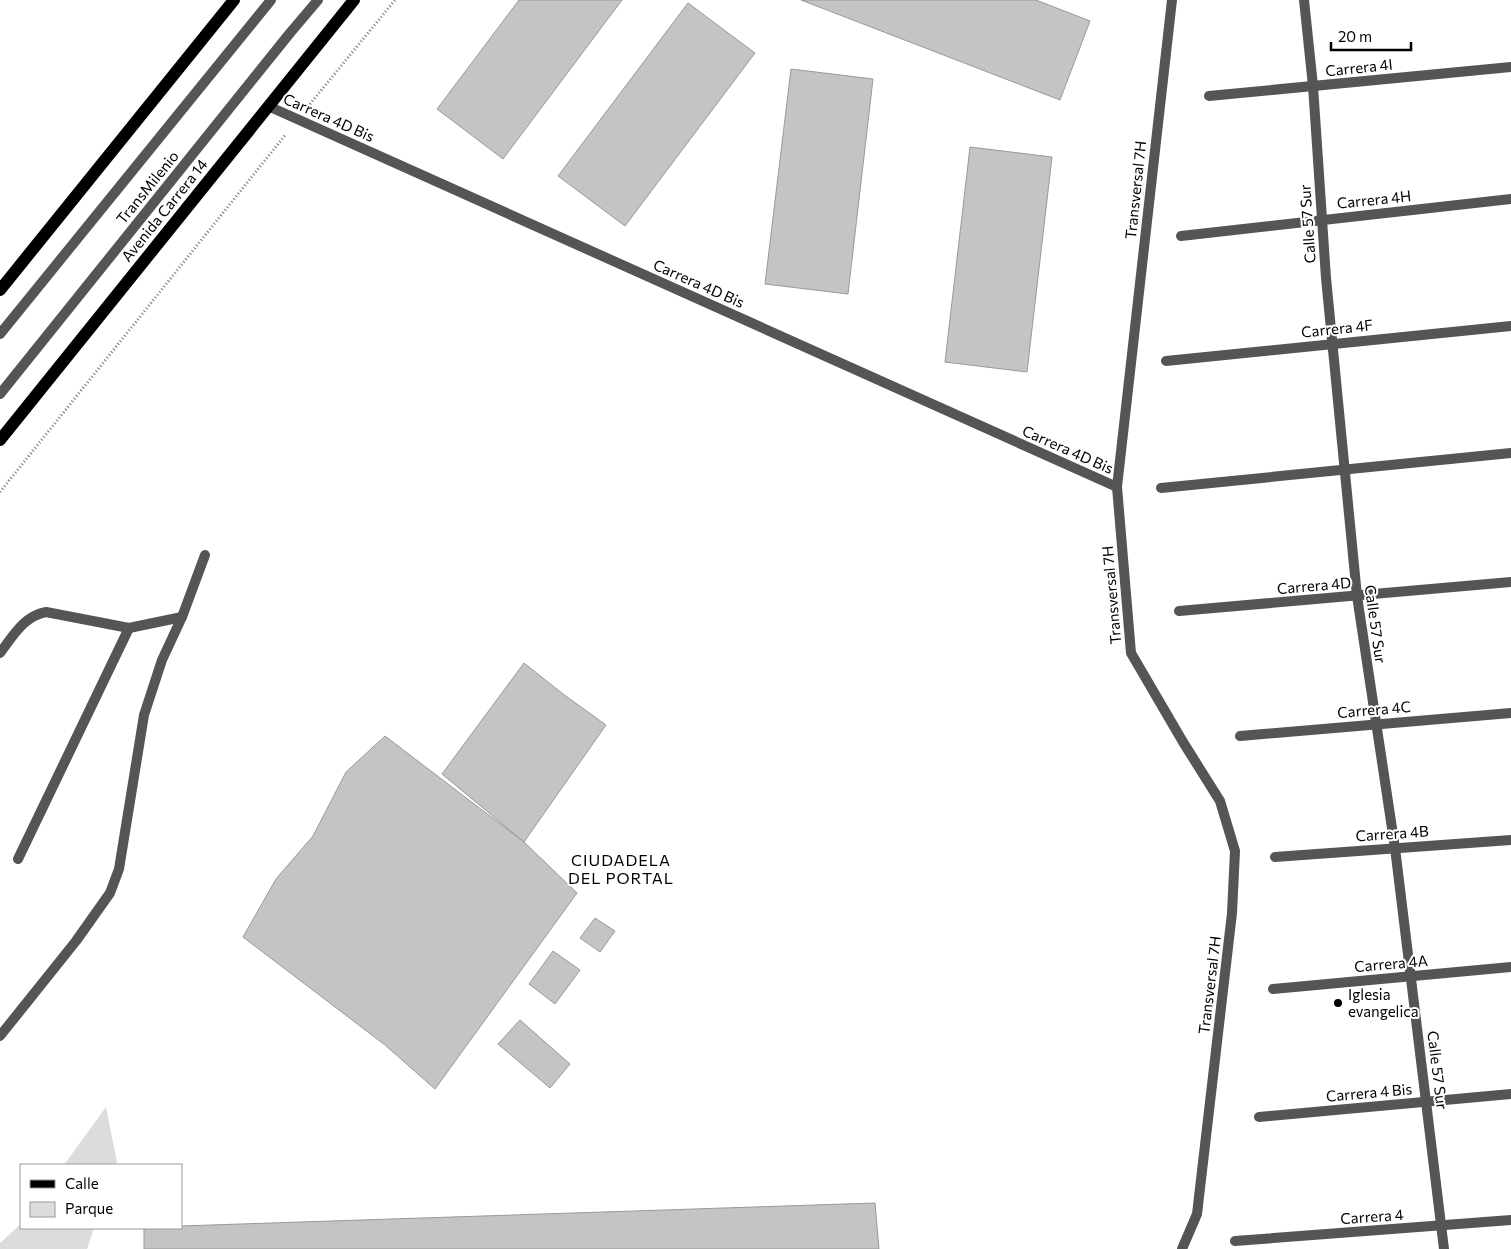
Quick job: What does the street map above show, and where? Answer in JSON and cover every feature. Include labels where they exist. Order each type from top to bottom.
[{"type":"main road","points":[[0,290],[234,0]]},
{"type":"main road","name":"Avenida Carrera 14","points":[[0,440],[354,0]]},
{"type":"street","name":"TransMilenio","points":[[0,334],[271,0]]},
{"type":"street","name":"TransMilenio","points":[[0,394],[318,0]]},
{"type":"street","name":"Transversal 7H","points":[[1172,0],[1117,487],[1131,652],[1220,802],[1235,851],[1232,913],[1197,1214],[1182,1249]]},
{"type":"street","name":"Calle 57 Sur","points":[[1304,0],[1313,86],[1326,278],[1357,596],[1395,848],[1444,1249]]},
{"type":"street","name":"Carrera 4I","points":[[1209,96],[1511,66]]},
{"type":"street","name":"Carrera 4D Bis","points":[[268,106],[1117,487]]},
{"type":"street","name":"Carrera 4H","points":[[1181,236],[1511,199]]},
{"type":"street","name":"Carrera 4F","points":[[1166,361],[1511,326]]},
{"type":"street","points":[[1162,488],[1511,453]]},
{"type":"street","points":[[0,1036],[76,941],[110,893],[119,869],[144,715],[162,660],[182,618],[205,555]]},
{"type":"street","name":"Carrera 4D","points":[[1179,611],[1511,582]]},
{"type":"street","points":[[0,653],[25,622],[36,614],[46,612],[129,628],[182,618]]},
{"type":"street","points":[[18,859],[129,628]]},
{"type":"street","name":"Carrera 4C","points":[[1240,736],[1511,713]]},
{"type":"street","name":"Carrera 4B","points":[[1275,857],[1511,840]]},
{"type":"street","name":"Carrera 4A","points":[[1274,989],[1511,967]]},
{"type":"street","name":"Carrera 4 Bis","points":[[1259,1117],[1511,1094]]},
{"type":"street","name":"Carrera 4","points":[[1235,1241],[1511,1220]]},
{"type":"path","points":[[0,492],[395,0]]},
{"type":"green space","points":[[106,1107],[117,1162],[116,1164],[65,1164]]},
{"type":"green space","points":[[20,1225],[20,1229],[94,1229],[87,1249],[0,1249],[0,1243]]},
{"type":"building","points":[[519,0],[622,0],[503,159],[437,109]]},
{"type":"building","points":[[801,0],[1036,0],[1090,21],[1060,100]]},
{"type":"building","points":[[688,3],[755,53],[625,226],[558,176]]},
{"type":"building","points":[[791,69],[873,79],[848,294],[765,284]]},
{"type":"building","points":[[970,147],[1052,157],[1027,372],[945,362]]},
{"type":"building","points":[[524,663],[606,725],[524,842],[442,774]]},
{"type":"building","points":[[385,736],[524,842],[577,893],[435,1089],[385,1045],[243,937],[276,879],[313,836],[346,772]]},
{"type":"building","points":[[595,918],[615,931],[600,952],[580,938]]},
{"type":"building","points":[[553,951],[580,970],[555,1004],[529,984]]},
{"type":"building","points":[[520,1020],[570,1064],[550,1088],[498,1044]]},
{"type":"building","points":[[875,1203],[879,1249],[144,1249],[144,1229],[182,1229],[182,1226]]},
{"type":"place","name":"Iglesia evangelica","points":[[1338,1003]]},
{"type":"district","name":"CIUDADELA DEL PORTAL","points":[[621,868]]}]
